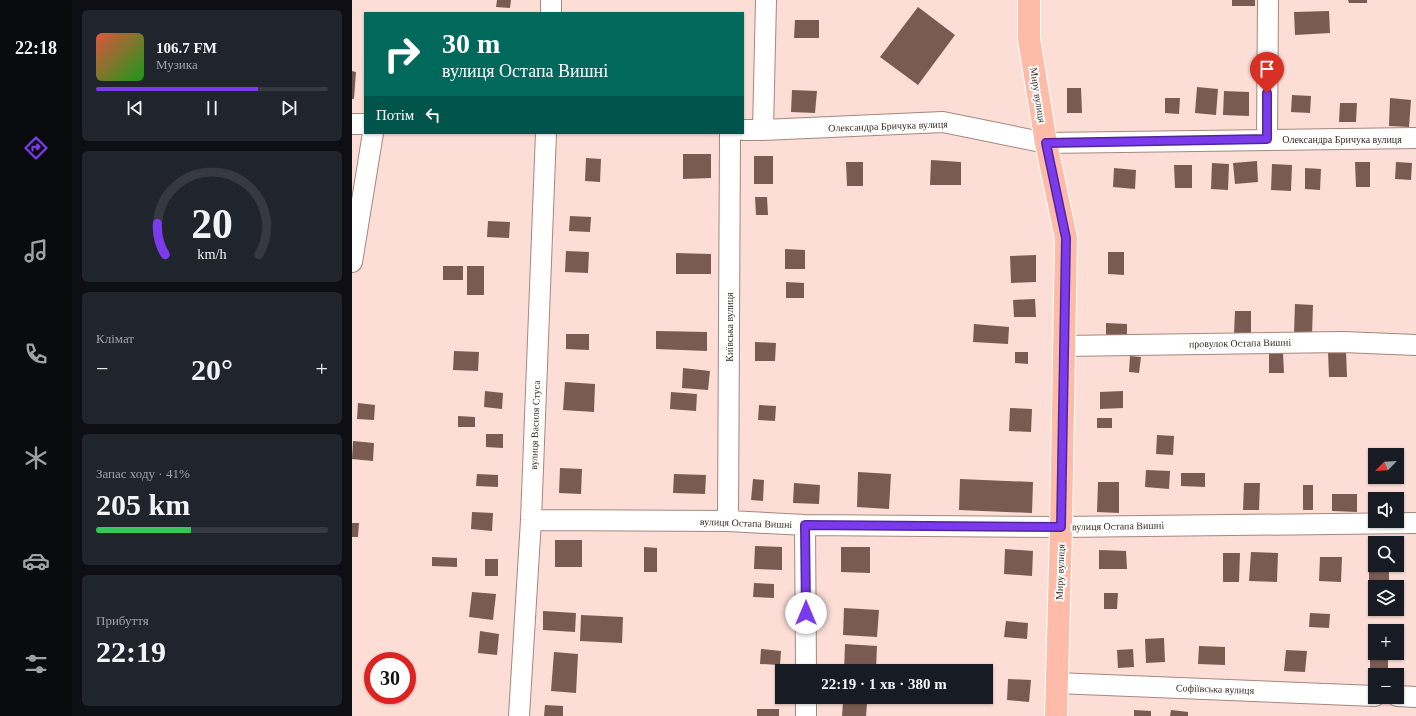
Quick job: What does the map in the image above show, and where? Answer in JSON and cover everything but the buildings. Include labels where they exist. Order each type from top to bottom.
[{"type":"main road","name":"Миру вулиця","points":[[1029,0],[1029,39],[1046,143],[1066,238],[1056,716]]},
{"type":"street","points":[[551,0],[551,12]]},
{"type":"street","points":[[764,130],[766,0]]},
{"type":"street","points":[[1267,139],[1268,0]]},
{"type":"street","name":"Олександра Бричука вулиця","points":[[744,130],[943,122],[1046,143],[1416,138]]},
{"type":"street","points":[[352,124],[364,124]]},
{"type":"street","points":[[352,262],[373,134]]},
{"type":"street","name":"вулиця Василя Стуса","points":[[519,716],[531,520],[546,134]]},
{"type":"street","name":"Київська вулиця","points":[[728,521],[730,134]]},
{"type":"street","name":"провулок Остапа Вишні","points":[[1064,346],[1343,342],[1416,346]]},
{"type":"street","name":"вулиця Остапа Вишні","points":[[531,520],[728,521],[805,525],[1061,527],[1416,522]]},
{"type":"street","points":[[805,525],[806,664]]},
{"type":"street","name":"Софіївська вулиця","points":[[1056,683],[1368,696]]},
{"type":"street","points":[[1404,696],[1416,697]]},
{"type":"street","points":[[806,704],[806,716]]},
{"type":"route","points":[[806,613],[805,525],[1061,527],[1066,238],[1046,143],[1267,139],[1267,93]]}]
